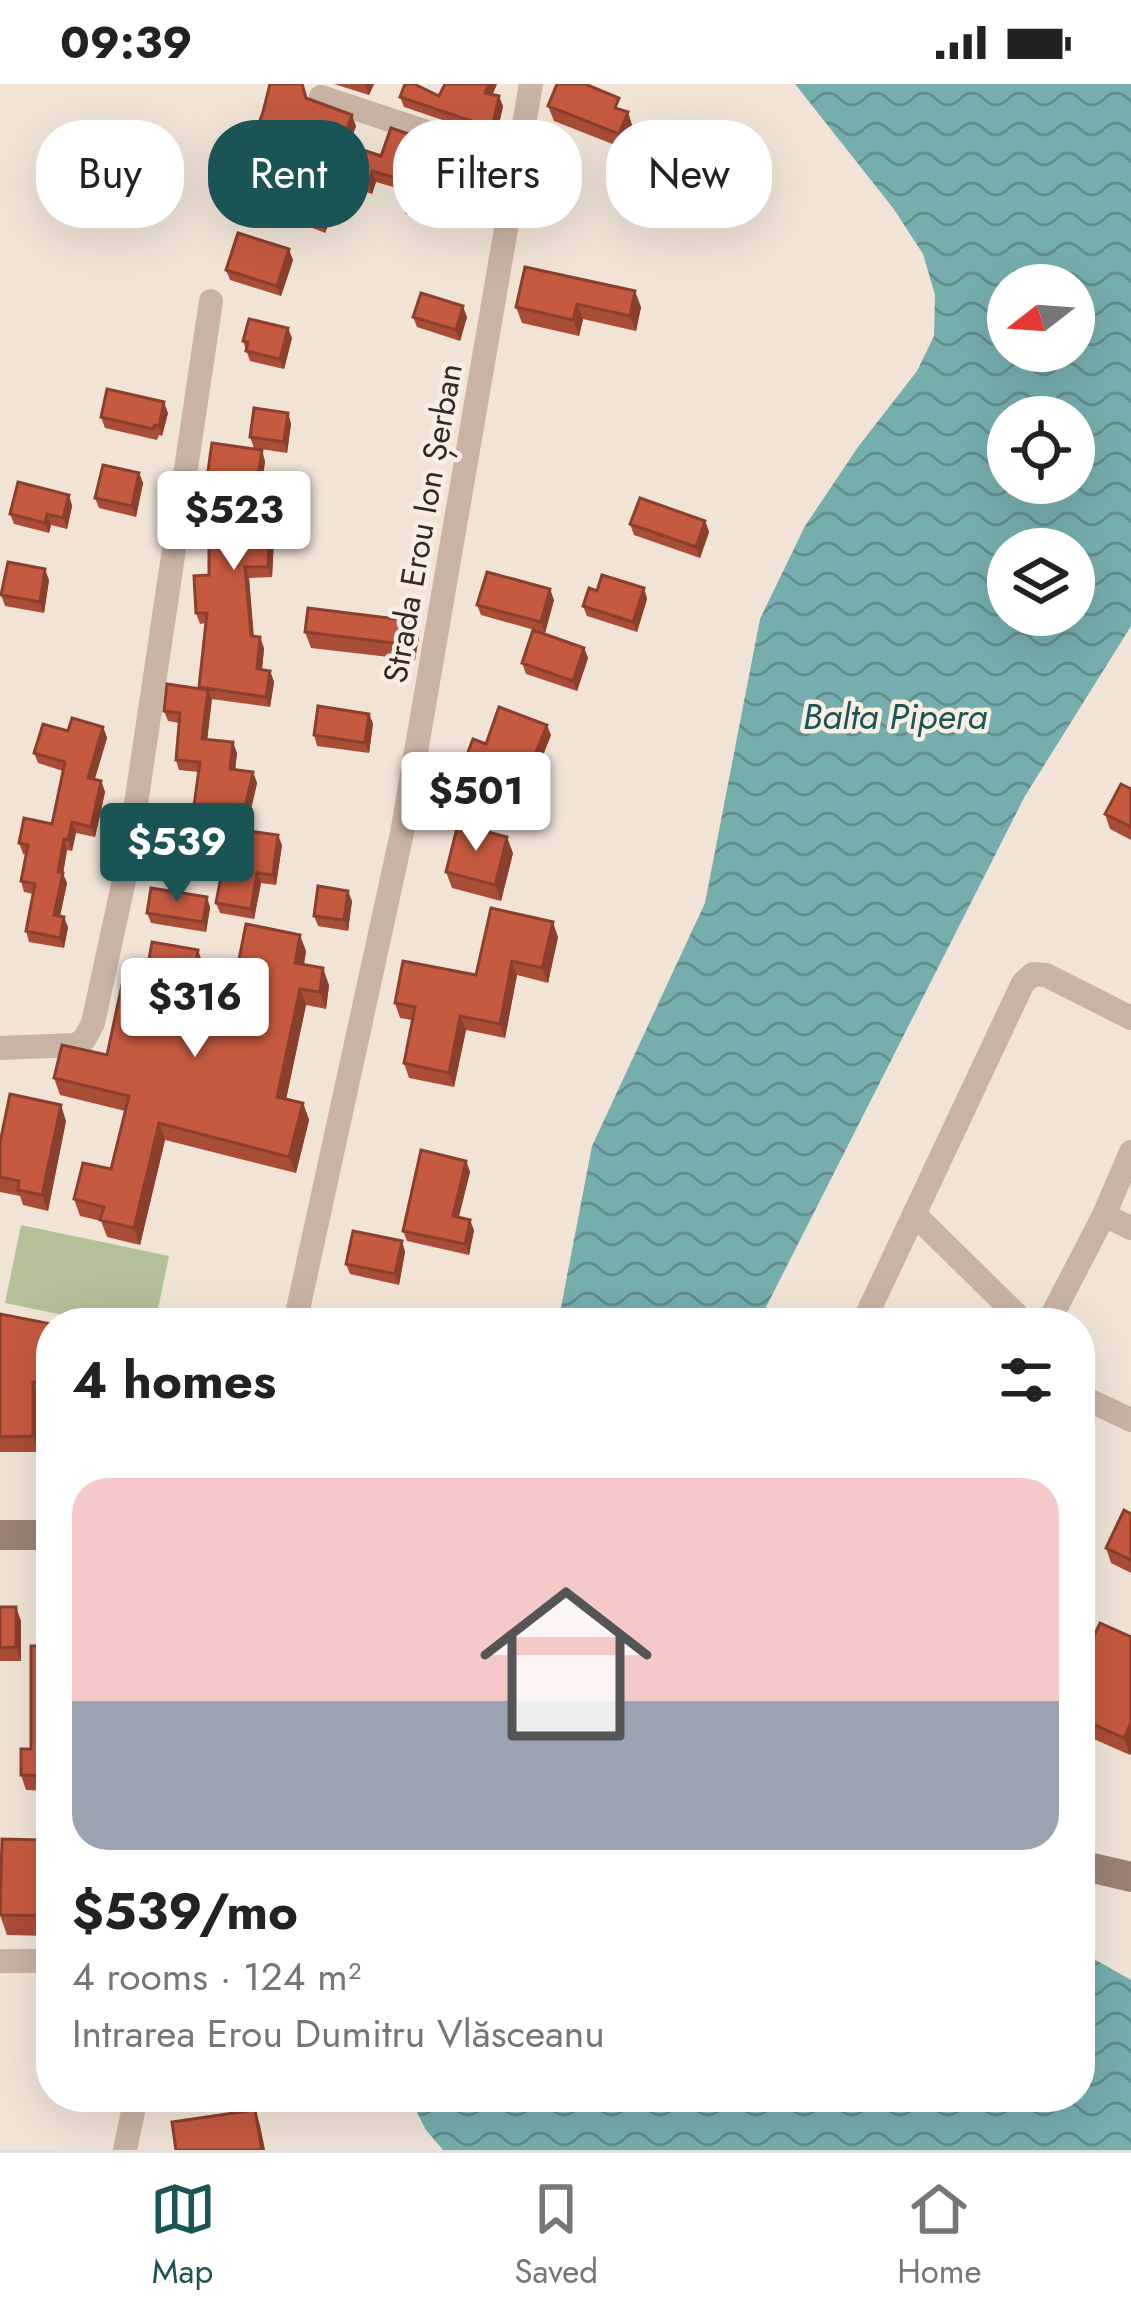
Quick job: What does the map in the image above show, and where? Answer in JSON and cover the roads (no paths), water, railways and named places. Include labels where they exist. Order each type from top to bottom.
[{"type":"main road","points":[[0,1535],[36,1535]]},
{"type":"main road","points":[[1095,1869],[1131,1877]]},
{"type":"street","name":"Strada Erou Ion Șerban","points":[[525,120],[531,84]]},
{"type":"street","points":[[321,97],[393,121]]},
{"type":"street","name":"Strada Erou Ion Șerban","points":[[298,1308],[402,833],[507,228]]},
{"type":"street","points":[[1,1054],[65,1047],[84,1040],[93,1023],[126,872],[211,301]]},
{"type":"street","points":[[870,1308],[1023,982],[1034,974],[1046,975],[1131,1018]]},
{"type":"street","points":[[1056,1308],[1131,1153]]},
{"type":"street","points":[[914,1214],[1010,1308]]},
{"type":"street","points":[[1104,1215],[1131,1228]]},
{"type":"street","points":[[1095,1403],[1131,1420]]},
{"type":"street","points":[[0,1961],[36,1960]]},
{"type":"street","points":[[125,2150],[133,2112]]},
{"type":"water","name":"Balta Pipera","points":[[795,84],[1131,84],[1131,626],[1025,796],[766,1308],[561,1308],[592,1146],[705,903],[760,619],[805,526],[917,371],[934,336],[935,295],[923,254],[893,208]]},
{"type":"water","points":[[1095,1960],[1131,1980],[1131,2150],[443,2150],[417,2112],[1095,2112]]}]
